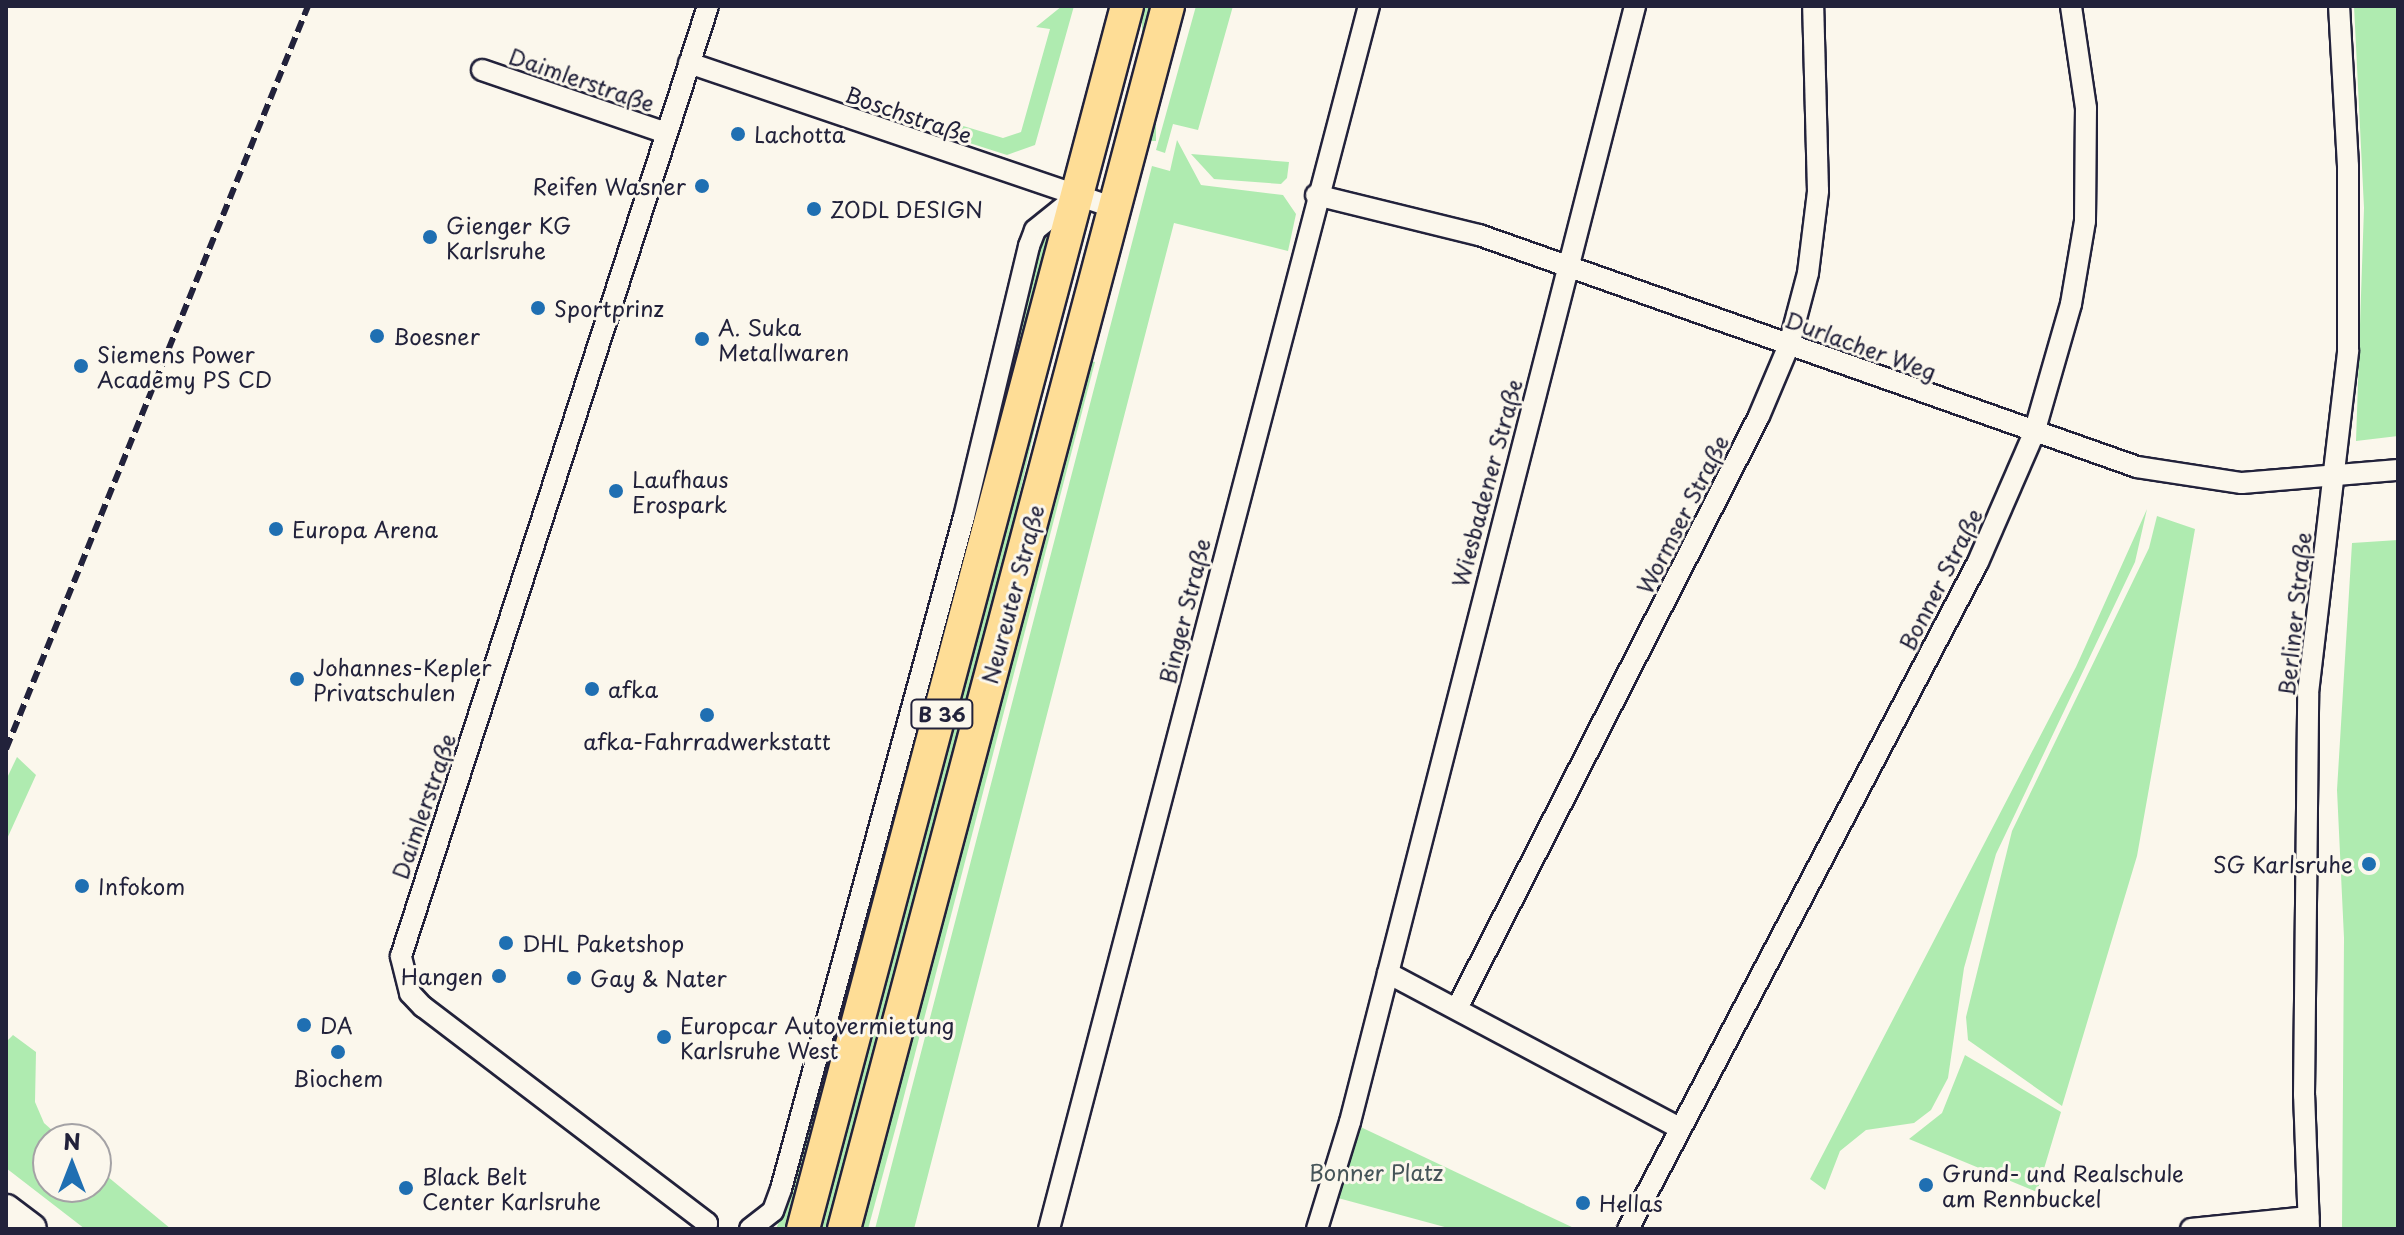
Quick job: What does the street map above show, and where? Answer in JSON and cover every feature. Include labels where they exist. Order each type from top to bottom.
[{"type":"main road","name":"Neureuter Straße","points":[[844,1229],[1168,6]]},
{"type":"main road","name":"Neureuter Straße","points":[[803,1229],[1126,7]]},
{"type":"main road","points":[[6,1210],[31,1229]]},
{"type":"street","name":"Daimlerstraße","points":[[708,6],[401,956],[410,993],[423,1007],[710,1227]]},
{"type":"street","name":"Binger Straße","points":[[1049,1229],[1316,195],[1369,6]]},
{"type":"street","name":"Wiesbadener Straße","points":[[1317,1229],[1388,973],[1635,6]]},
{"type":"street","name":"Wormser Straße","points":[[1457,1008],[1759,416],[1789,345],[1808,273],[1818,191],[1813,6]]},
{"type":"street","name":"Bonner Straße","points":[[1628,1229],[1978,562],[2034,433],[2074,291],[2085,221],[2086,108],[2071,6]]},
{"type":"street","name":"Berliner Straße","points":[[2308,1223],[2304,811],[2315,615],[2335,478],[2349,264],[2339,6]]},
{"type":"street","name":"Boschstraße","points":[[689,63],[1076,197],[1113,207]]},
{"type":"street","name":"Daimlerstraße","points":[[482,70],[666,133]]},
{"type":"street","name":"Durlacher Weg","points":[[1316,195],[1439,223],[2034,433],[2188,479],[2264,483],[2398,470]]},
{"type":"street","points":[[754,1228],[773,1211],[781,1189],[964,517],[1009,316],[1035,230],[1076,197]]},
{"type":"street","points":[[1388,973],[1680,1128]]},
{"type":"street","points":[[2191,1229],[2308,1223]]},
{"type":"green space","points":[[1062,6],[1074,6],[1035,145],[1007,155],[957,139],[960,125],[1003,138],[1021,132],[1050,29],[1036,27]]},
{"type":"green space","points":[[1142,6],[1156,6],[1156,141],[1142,141]]},
{"type":"green space","points":[[1196,6],[1233,6],[1198,130],[1173,124],[1165,153],[1156,150]]},
{"type":"green space","points":[[2354,6],[2398,6],[2398,436],[2356,441],[2364,208]]},
{"type":"green space","points":[[1177,140],[1201,185],[1283,195],[1296,214],[1288,251],[1174,223],[914,1229],[875,1229],[1152,166],[1170,171]]},
{"type":"green space","points":[[1191,154],[1289,162],[1287,178],[1281,184],[1214,179]]},
{"type":"green space","points":[[1048,233],[1053,235],[794,1229],[776,1229],[794,1185],[1038,237]]},
{"type":"green space","points":[[1080,236],[980,663],[833,1229],[817,1229]]},
{"type":"green space","points":[[1087,360],[1095,362],[897,1123],[868,1229],[860,1229]]},
{"type":"green space","points":[[2147,509],[2135,562],[1996,854],[1964,968],[1948,1078],[1931,1110],[1914,1123],[1866,1130],[1840,1151],[1825,1190],[1810,1179],[2076,667]]},
{"type":"green space","points":[[2157,516],[2195,529],[2137,856],[2062,1106],[1968,1040],[1966,1017],[2012,831],[2149,548]]},
{"type":"green space","name":"SG Karlsruhe","points":[[2398,540],[2398,1229],[2342,1229],[2344,938],[2337,790],[2352,543]]},
{"type":"green space","points":[[17,757],[36,775],[6,841],[6,780]]},
{"type":"green space","points":[[13,1035],[36,1052],[35,1102],[44,1123],[32,1123],[32,1188],[6,1168],[6,1042]]},
{"type":"green space","points":[[1965,1055],[2061,1112],[2037,1192],[1909,1139],[1942,1113]]},
{"type":"green space","name":"Bonner Platz","points":[[1350,1122],[1576,1229],[1452,1229],[1327,1195]]},
{"type":"green space","points":[[112,1180],[171,1229],[85,1229],[51,1203],[112,1203]]},
{"type":"railway","points":[[6,749],[308,6]]},
{"type":"place","name":"Lachotta","points":[[738,134]]},
{"type":"place","name":"Reifen Wasner","points":[[702,186]]},
{"type":"place","name":"ZODL DESIGN","points":[[814,209]]},
{"type":"place","name":"Gienger KG Karlsruhe","points":[[430,237]]},
{"type":"place","name":"Sportprinz","points":[[538,308]]},
{"type":"place","name":"Boesner","points":[[377,336]]},
{"type":"place","name":"A. Suka Metallwaren","points":[[702,339]]},
{"type":"place","name":"Siemens Power Academy PS CD","points":[[81,366]]},
{"type":"place","name":"Laufhaus Erospark","points":[[616,491]]},
{"type":"place","name":"Europa Arena","points":[[276,529]]},
{"type":"place","name":"Johannes-Kepler Privatschulen","points":[[297,679]]},
{"type":"place","name":"afka","points":[[592,689]]},
{"type":"place","name":"afka-Fahrradwerkstatt","points":[[707,715]]},
{"type":"place","name":"SG Karlsruhe","points":[[2369,864]]},
{"type":"place","name":"Infokom","points":[[82,886]]},
{"type":"place","name":"DHL Paketshop","points":[[506,943]]},
{"type":"place","name":"Hangen","points":[[499,976]]},
{"type":"place","name":"Gay & Nater","points":[[574,978]]},
{"type":"place","name":"DA","points":[[304,1025]]},
{"type":"place","name":"Europcar Autovermietung Karlsruhe West","points":[[664,1037]]},
{"type":"place","name":"Biochem","points":[[338,1052]]},
{"type":"place","name":"Grund- und Realschule am Rennbuckel","points":[[1926,1185]]},
{"type":"place","name":"Black Belt Center Karlsruhe","points":[[406,1188]]},
{"type":"place","name":"Hellas","points":[[1583,1203]]}]
